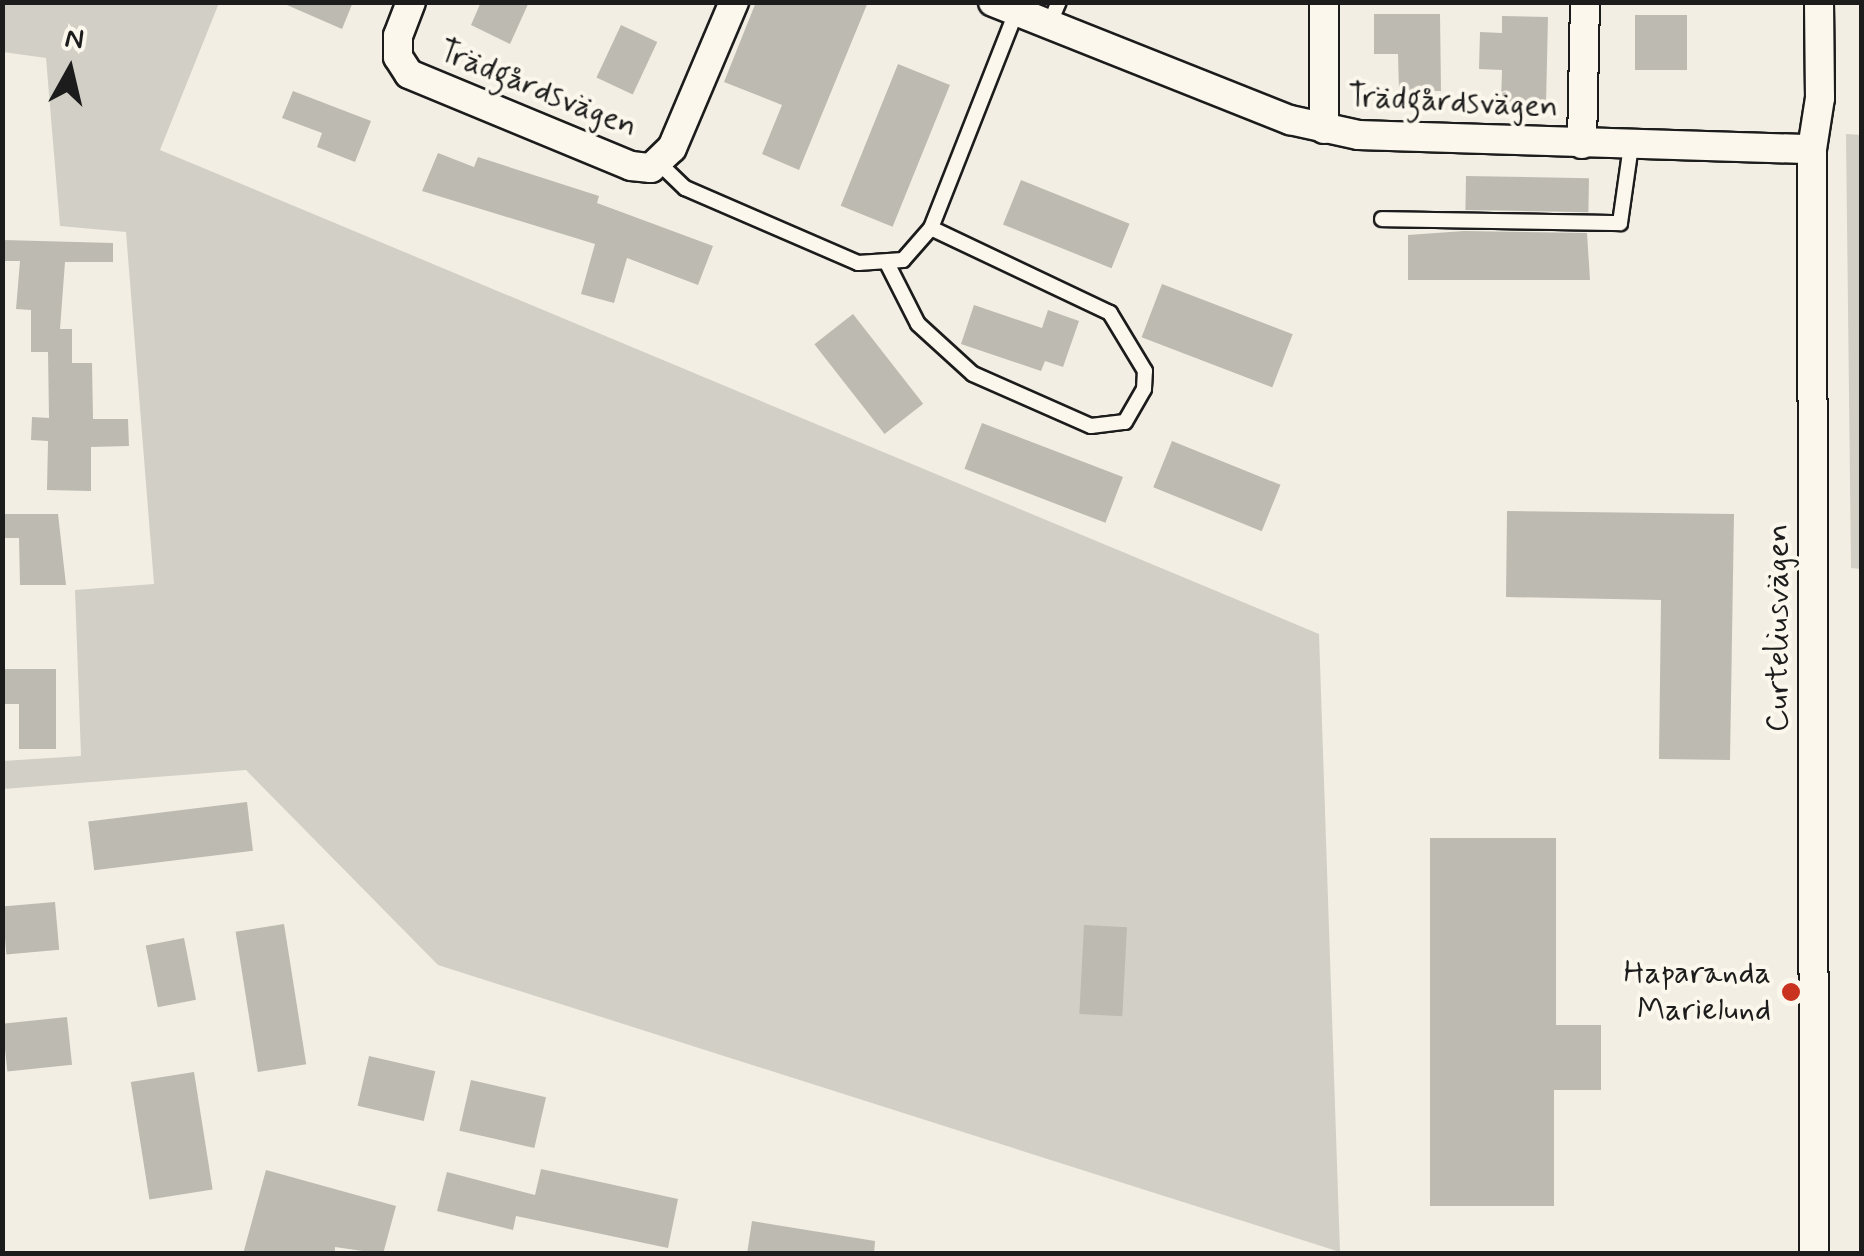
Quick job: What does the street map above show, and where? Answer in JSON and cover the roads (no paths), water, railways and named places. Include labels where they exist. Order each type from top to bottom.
[{"type":"street","name":"Trädgårdsvägen","points":[[412,2],[398,36],[398,57],[410,74],[632,166],[660,164],[734,2]]},
{"type":"street","points":[[1324,2],[1324,128]]},
{"type":"street","points":[[1582,144],[1584,2]]},
{"type":"street","name":"Curteliusvägen","points":[[1814,1254],[1812,148],[1820,98],[1819,2]]},
{"type":"street","name":"Trädgårdsvägen","points":[[1005,7],[1054,14],[1324,128],[1582,144],[1812,148]]},
{"type":"lane","points":[[660,164],[684,188],[858,264],[886,263],[914,253],[931,228],[1005,7]]},
{"type":"lane","points":[[1382,219],[1620,223],[1631,146]]},
{"type":"lane","points":[[886,263],[918,324],[973,374],[1092,426],[1124,422],[1144,389],[1145,371],[1110,313],[931,228]]},
{"type":"place","name":"Haparanda Marielund","points":[[1791,992]]}]
